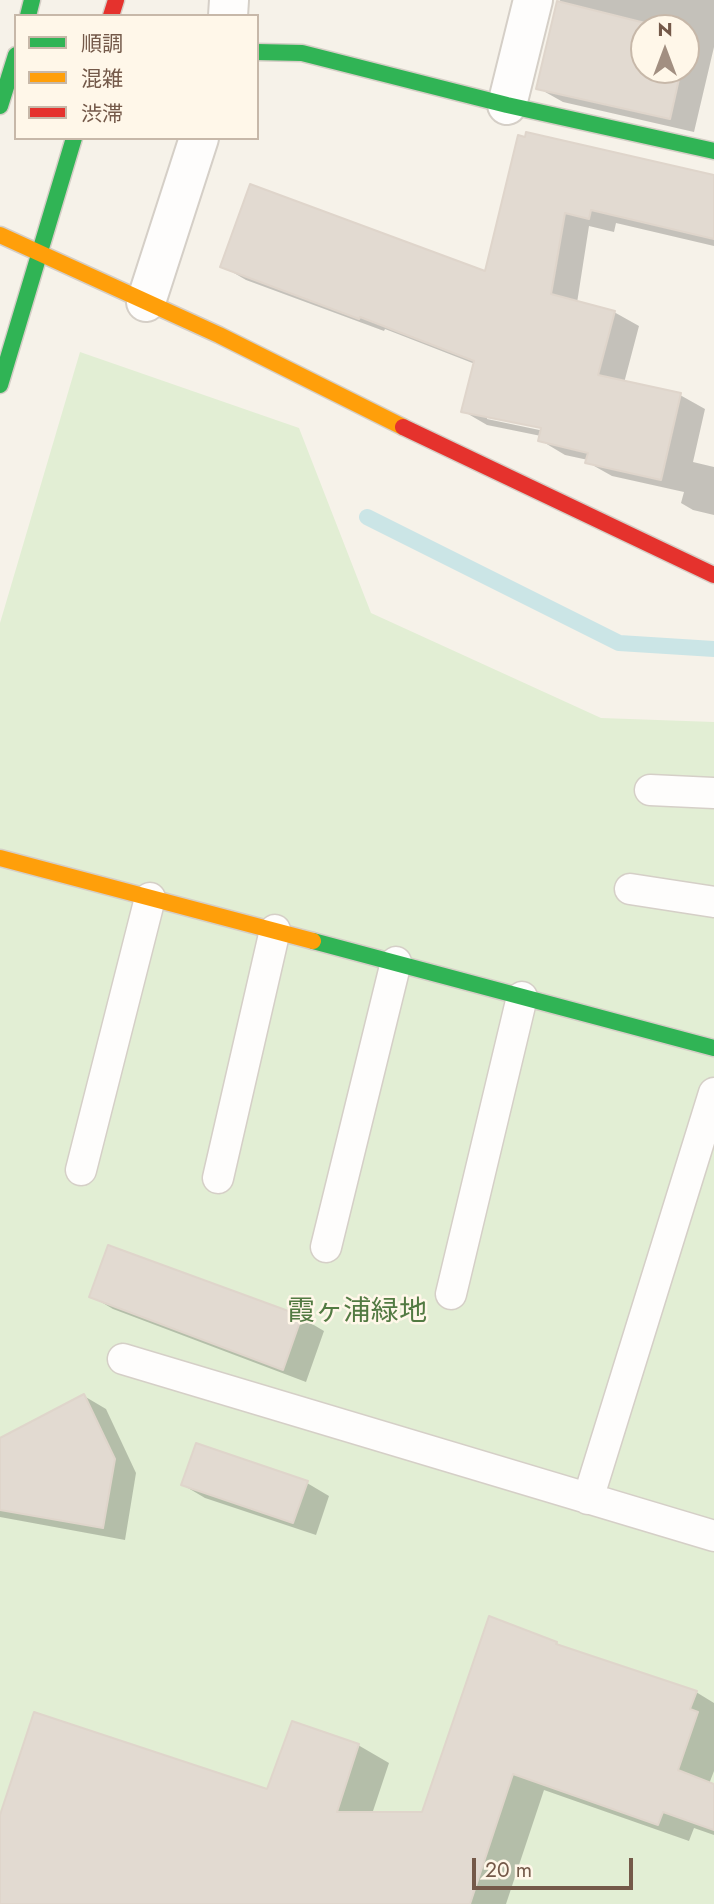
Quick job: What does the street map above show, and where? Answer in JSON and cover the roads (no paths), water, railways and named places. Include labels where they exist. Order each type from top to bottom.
[{"type":"main road","points":[[259,52],[302,54],[714,151]]},
{"type":"main road","points":[[0,106],[14,61]]},
{"type":"main road","points":[[0,385],[73,140]]},
{"type":"main road","points":[[0,235],[219,335],[361,407],[714,575]]},
{"type":"main road","points":[[0,858],[714,1048]]},
{"type":"street","points":[[507,104],[533,0]]},
{"type":"street","points":[[146,302],[198,140]]},
{"type":"lane","points":[[650,790],[714,793]]},
{"type":"lane","points":[[630,889],[714,902]]},
{"type":"lane","points":[[81,1170],[150,898]]},
{"type":"lane","points":[[218,1178],[275,930]]},
{"type":"lane","points":[[326,1247],[396,962]]},
{"type":"lane","points":[[451,1294],[522,996]]},
{"type":"lane","points":[[588,1499],[714,1093]]},
{"type":"lane","points":[[123,1359],[588,1499],[711,1526]]},
{"type":"waterway","points":[[367,517],[619,643],[714,649]]},
{"type":"park label","name":"霞ヶ浦緑地","points":[[357,1313]]}]
